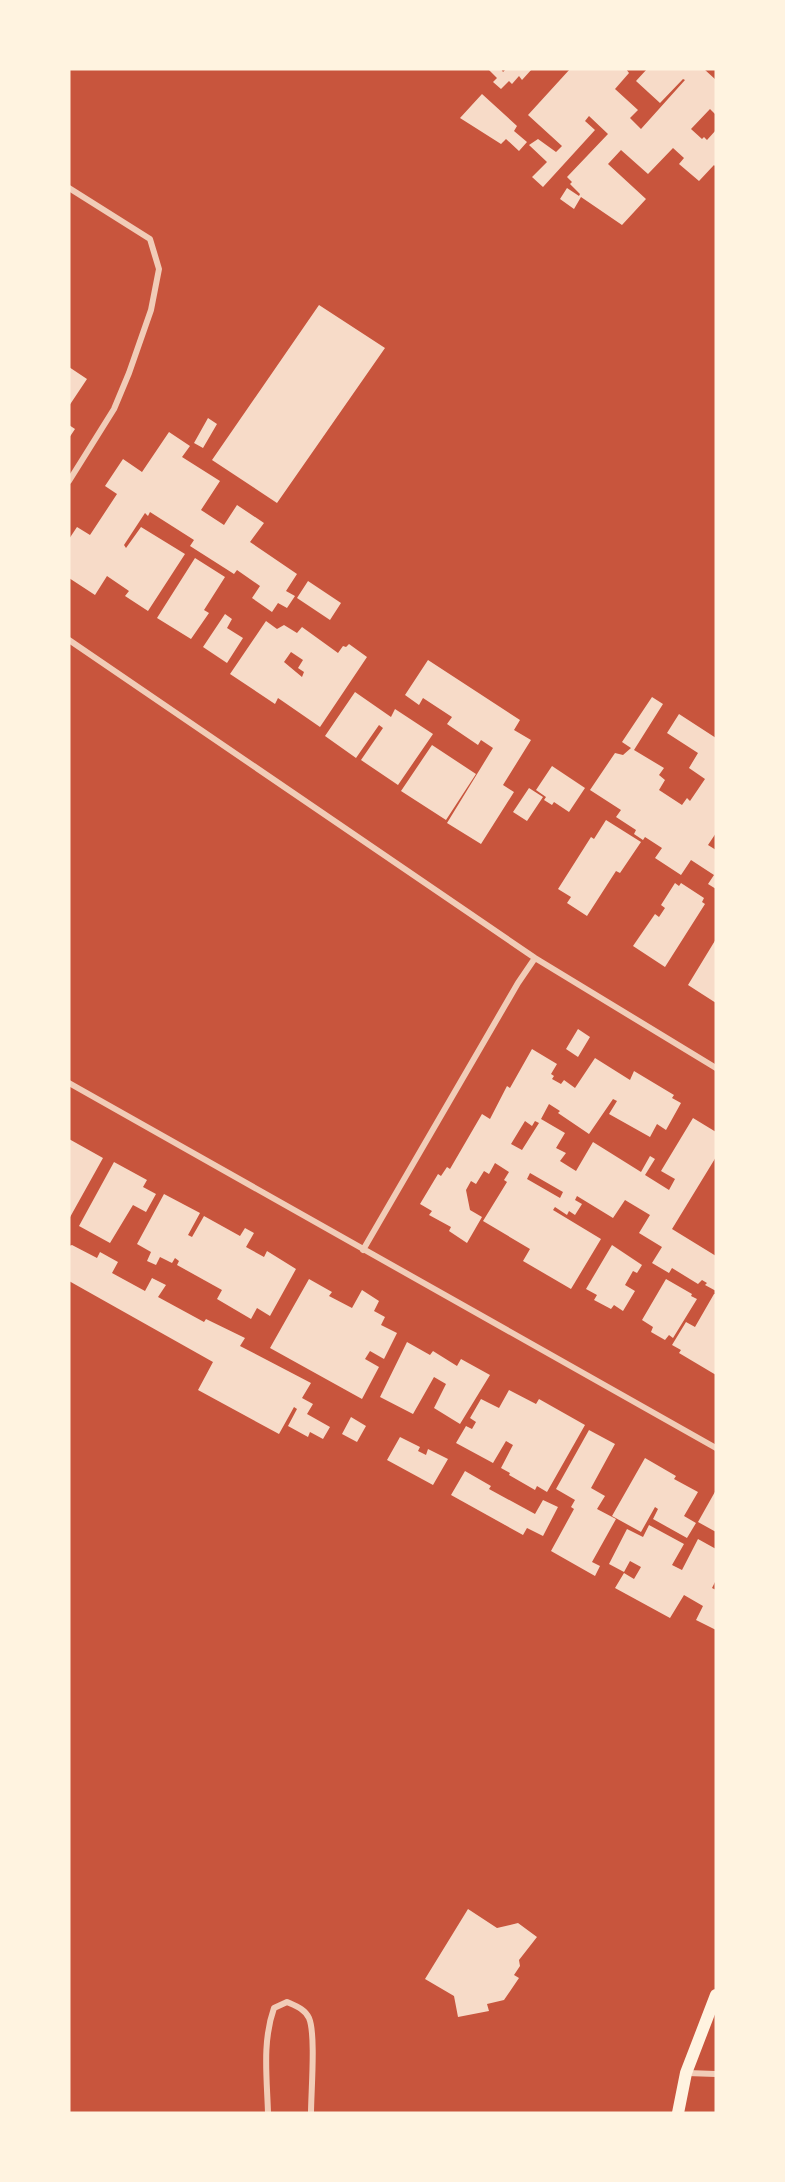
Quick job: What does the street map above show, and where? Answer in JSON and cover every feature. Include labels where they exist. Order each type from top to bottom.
[{"type":"main road","points":[[678,2113],[686,2073],[716,1995]]},
{"type":"street","points":[[69,188],[150,239],[159,270],[151,310],[114,409],[69,480]]},
{"type":"street","points":[[69,640],[536,958],[716,1068]]},
{"type":"street","points":[[363,1250],[518,983],[536,958]]},
{"type":"street","points":[[69,1083],[716,1448]]},
{"type":"street","points":[[268,2113],[266,2041],[268,2025],[274,2008],[287,2002],[301,2008],[309,2017],[312,2031],[311,2113]]},
{"type":"street","points":[[686,2073],[716,2074]]},
{"type":"building","points":[[488,69],[501,69],[503,72],[506,69],[532,69],[522,80],[519,76],[512,84],[509,81],[501,89],[493,82],[497,78]]},
{"type":"building","points":[[570,69],[626,69],[629,73],[615,89],[638,110],[630,118],[641,129],[685,80],[683,79],[660,103],[636,81],[647,69],[704,69],[716,80],[716,115],[710,109],[691,129],[702,139],[704,137],[707,140],[716,130],[716,167],[714,165],[699,181],[679,164],[684,158],[673,148],[648,174],[621,150],[608,164],[646,199],[622,225],[581,197],[574,209],[560,199],[567,188],[579,196],[580,194],[570,184],[572,182],[567,177],[608,134],[589,116],[585,121],[595,130],[543,187],[532,177],[547,162],[529,145],[538,139],[556,152],[562,146],[528,115]]},
{"type":"building","points":[[482,94],[517,126],[514,131],[527,142],[519,151],[506,139],[501,144],[460,118]]},
{"type":"building","points":[[319,305],[385,348],[277,503],[212,460]]},
{"type":"building","points":[[69,367],[87,379],[69,406]]},
{"type":"building","points":[[208,418],[217,424],[203,448],[194,443]]},
{"type":"building","points":[[69,425],[75,429],[69,438]]},
{"type":"building","points":[[169,432],[190,446],[182,457],[220,481],[201,510],[224,525],[237,505],[264,523],[250,542],[297,574],[286,591],[295,596],[287,608],[278,603],[272,612],[252,598],[260,586],[237,570],[234,574],[190,546],[194,540],[150,512],[148,516],[145,513],[124,545],[126,548],[141,527],[185,554],[148,611],[125,596],[129,591],[107,576],[95,595],[69,578],[69,539],[77,527],[90,535],[117,494],[105,486],[123,459],[142,472]]},
{"type":"building","points":[[195,558],[225,577],[204,610],[209,613],[191,639],[157,618]]},
{"type":"building","points":[[308,581],[341,603],[330,620],[297,598]]},
{"type":"building","points":[[225,614],[232,619],[227,628],[243,638],[227,663],[203,647]]},
{"type":"building","points":[[266,621],[277,629],[284,625],[297,633],[302,627],[338,653],[343,646],[346,647],[349,644],[367,657],[320,727],[278,698],[275,704],[230,674]],"holes":[[[291,652],[303,660],[298,668],[304,672],[302,677],[284,662]]]},
{"type":"building","points":[[428,660],[520,720],[514,730],[531,740],[503,785],[514,792],[481,844],[447,823],[493,748],[481,740],[478,745],[447,724],[452,717],[423,698],[419,705],[405,695]]},
{"type":"building","points":[[355,692],[391,717],[395,709],[433,734],[398,785],[361,760],[383,728],[379,725],[356,758],[325,736]]},
{"type":"building","points":[[652,697],[663,704],[634,750],[664,768],[659,775],[665,780],[659,790],[682,805],[687,798],[690,801],[705,779],[689,768],[698,753],[667,733],[679,714],[716,738],[716,833],[708,845],[716,850],[716,889],[708,884],[714,875],[691,860],[681,875],[655,858],[662,848],[645,837],[643,840],[634,834],[636,830],[616,817],[621,810],[590,790],[615,753],[623,755],[631,748],[622,742]]},
{"type":"building","points":[[432,745],[476,774],[446,820],[401,791]]},
{"type":"building","points":[[552,766],[585,788],[569,812],[554,802],[552,805],[544,800],[546,797],[536,790]]},
{"type":"building","points":[[529,788],[543,797],[527,821],[513,812]]},
{"type":"building","points":[[606,820],[641,842],[620,873],[616,871],[587,916],[567,903],[571,897],[558,889],[591,837],[594,839]]},
{"type":"building","points":[[675,883],[679,886],[681,883],[704,898],[702,902],[705,904],[665,967],[633,946],[655,914],[659,917],[665,908],[661,905]]},
{"type":"building","points":[[716,939],[716,1003],[688,985]]},
{"type":"building","points":[[578,1029],[590,1037],[578,1057],[566,1049]]},
{"type":"building","points":[[532,1049],[557,1064],[551,1074],[554,1076],[552,1079],[561,1084],[564,1080],[575,1088],[595,1058],[630,1080],[634,1071],[674,1095],[672,1098],[681,1103],[666,1130],[657,1124],[650,1137],[609,1114],[617,1101],[613,1099],[589,1134],[549,1104],[541,1119],[565,1133],[556,1148],[566,1153],[560,1161],[576,1171],[593,1142],[641,1172],[650,1156],[655,1159],[645,1175],[669,1190],[675,1179],[661,1171],[693,1118],[716,1132],[716,1157],[672,1229],[716,1256],[716,1291],[705,1285],[707,1283],[702,1280],[698,1284],[672,1268],[669,1273],[652,1263],[662,1247],[639,1233],[650,1215],[625,1200],[613,1218],[577,1196],[575,1200],[582,1204],[575,1215],[569,1211],[567,1215],[555,1207],[553,1210],[601,1239],[571,1289],[523,1261],[530,1249],[483,1221],[507,1182],[504,1180],[509,1172],[495,1163],[489,1174],[484,1171],[476,1184],[471,1181],[466,1190],[470,1210],[482,1217],[467,1243],[449,1231],[451,1227],[429,1215],[432,1211],[420,1204],[438,1174],[441,1176],[447,1167],[450,1169],[482,1114],[490,1119],[507,1086],[510,1088]],"holes":[[[525,1121],[532,1126],[535,1121],[539,1123],[522,1150],[511,1144]],[[530,1173],[563,1192],[560,1198],[527,1179]]]},
{"type":"building","points":[[69,1139],[103,1158],[69,1219]]},
{"type":"building","points":[[114,1162],[147,1180],[143,1187],[156,1194],[146,1212],[133,1205],[110,1243],[79,1226]]},
{"type":"building","points":[[164,1194],[200,1213],[188,1235],[192,1237],[204,1216],[240,1236],[245,1228],[254,1233],[246,1247],[264,1257],[267,1251],[296,1269],[270,1316],[257,1308],[251,1319],[217,1299],[222,1290],[177,1265],[179,1261],[175,1258],[172,1263],[160,1257],[156,1265],[147,1261],[151,1252],[137,1244]]},
{"type":"building","points":[[72,1245],[97,1258],[100,1252],[118,1262],[112,1273],[145,1291],[152,1278],[166,1285],[158,1297],[204,1322],[206,1319],[245,1338],[240,1346],[311,1383],[302,1398],[313,1404],[307,1414],[330,1427],[323,1439],[310,1432],[308,1437],[288,1426],[297,1409],[294,1407],[279,1434],[198,1390],[213,1362],[69,1281],[69,1246]]},
{"type":"building","points":[[612,1245],[642,1265],[637,1273],[633,1271],[625,1285],[635,1291],[623,1311],[614,1305],[611,1309],[594,1300],[597,1295],[586,1289]]},
{"type":"building","points":[[309,1279],[332,1292],[329,1296],[352,1308],[362,1290],[379,1301],[374,1311],[385,1317],[381,1325],[397,1333],[384,1359],[370,1351],[365,1359],[379,1367],[362,1399],[270,1348]]},
{"type":"building","points":[[666,1279],[697,1299],[673,1338],[669,1335],[665,1340],[651,1332],[653,1327],[642,1320]]},
{"type":"building","points":[[716,1294],[716,1375],[679,1353],[681,1350],[672,1345],[686,1322],[695,1327]]},
{"type":"building","points":[[407,1342],[430,1355],[433,1351],[457,1366],[461,1359],[490,1375],[460,1424],[434,1408],[446,1384],[434,1377],[413,1414],[380,1397]]},
{"type":"building","points":[[509,1390],[536,1404],[539,1399],[585,1425],[547,1492],[537,1486],[535,1490],[501,1468],[513,1445],[506,1441],[493,1463],[456,1443],[466,1426],[472,1429],[476,1422],[470,1418],[481,1399],[499,1408]]},
{"type":"building","points":[[351,1417],[366,1426],[357,1442],[342,1434]]},
{"type":"building","points":[[589,1430],[615,1444],[591,1488],[605,1496],[597,1509],[616,1519],[592,1562],[600,1566],[595,1576],[551,1551],[574,1509],[571,1507],[575,1500],[556,1489]]},
{"type":"building","points":[[400,1437],[420,1447],[418,1451],[426,1455],[428,1449],[448,1459],[433,1485],[387,1460]]},
{"type":"building","points":[[645,1458],[676,1476],[674,1479],[698,1492],[684,1516],[696,1523],[687,1538],[653,1519],[658,1509],[655,1507],[641,1532],[612,1516]]},
{"type":"building","points":[[465,1471],[491,1486],[489,1489],[535,1514],[543,1500],[558,1507],[543,1536],[527,1528],[523,1535],[451,1495]]},
{"type":"building","points":[[716,1490],[716,1532],[698,1522]]},
{"type":"building","points":[[649,1525],[684,1544],[672,1565],[682,1570],[698,1539],[716,1549],[716,1580],[712,1588],[716,1590],[716,1630],[696,1620],[703,1606],[684,1595],[670,1618],[615,1588],[624,1573],[634,1579],[641,1567],[630,1561],[624,1572],[609,1564],[627,1529],[643,1537]]},
{"type":"building","points":[[468,1909],[497,1928],[518,1923],[537,1937],[519,1960],[520,1966],[514,1975],[519,1978],[504,2000],[487,2004],[489,2011],[458,2017],[454,1996],[425,1979]]}]
